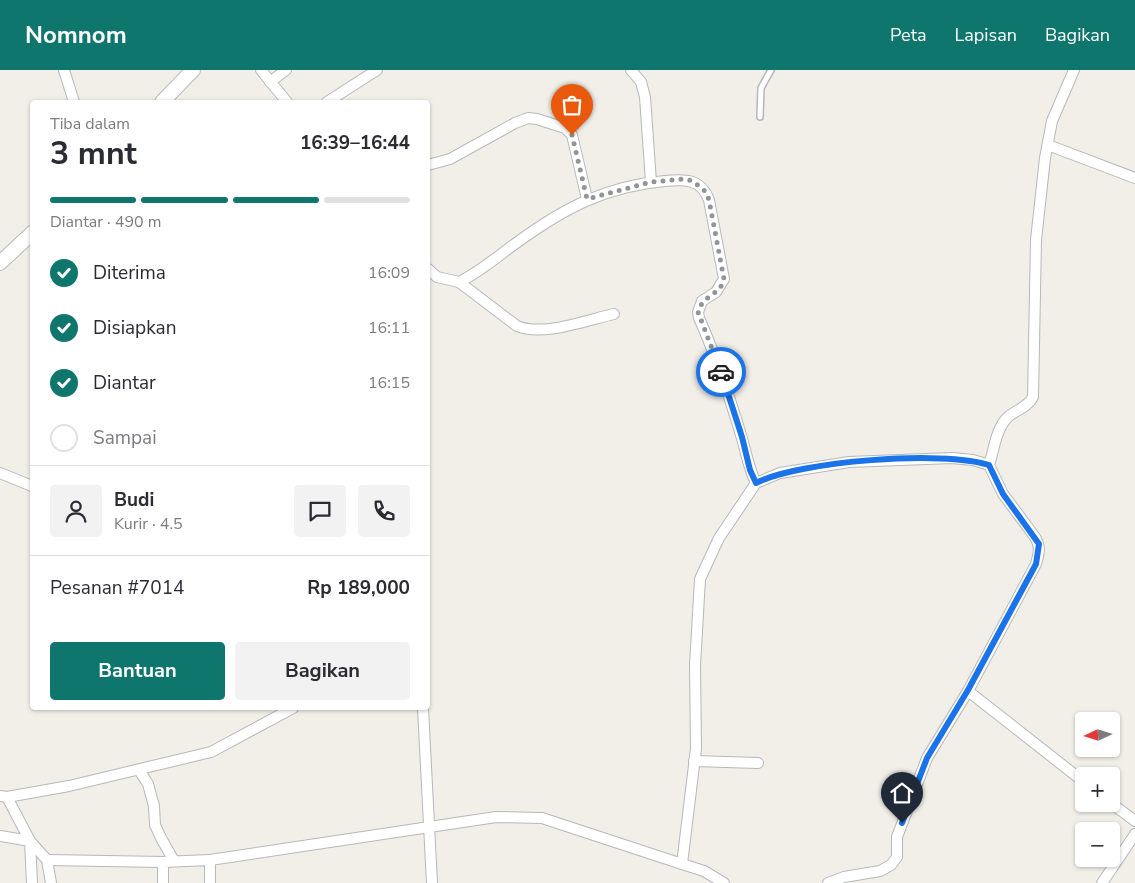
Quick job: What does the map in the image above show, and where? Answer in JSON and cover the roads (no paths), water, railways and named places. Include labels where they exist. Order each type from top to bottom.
[{"type":"street","points":[[64,70],[73,100]]},
{"type":"street","points":[[261,70],[285,100]]},
{"type":"street","points":[[270,82],[286,70]]},
{"type":"street","points":[[330,100],[378,70]]},
{"type":"street","points":[[631,70],[641,82],[645,96],[651,182]]},
{"type":"street","points":[[828,883],[844,877],[880,870],[891,865],[897,858],[897,837],[927,758],[968,690],[1036,564],[1040,552],[1035,537],[1003,494],[989,465],[1001,426],[1008,417],[1028,404],[1033,397],[1036,240],[1044,158],[1052,121],[1074,70]]},
{"type":"street","points":[[164,100],[189,71]]},
{"type":"street","points":[[430,164],[450,159],[515,122],[528,118],[537,119],[565,128],[572,135],[587,199]]},
{"type":"street","points":[[1048,145],[1135,178]]},
{"type":"street","points":[[459,282],[535,229],[587,199],[651,182],[683,179],[693,181],[706,192],[709,200],[724,279],[720,288],[702,300],[698,312],[699,318],[720,370],[742,437],[750,470],[756,483]]},
{"type":"street","points":[[0,263],[30,236]]},
{"type":"street","points":[[430,271],[437,278],[459,282],[517,326],[526,330],[540,331],[614,314]]},
{"type":"street","points":[[682,864],[697,720],[695,665],[700,579],[719,538],[756,483],[780,473],[849,462],[952,458],[973,460],[989,465]]},
{"type":"street","points":[[0,473],[30,485]]},
{"type":"street","points":[[968,690],[1075,775]]},
{"type":"street","points":[[51,883],[47,860],[30,841],[4,796],[139,770],[211,752],[289,710]]},
{"type":"street","points":[[423,710],[432,883]]},
{"type":"street","points":[[694,760],[758,763]]},
{"type":"street","points":[[139,770],[148,784],[158,832],[174,861]]},
{"type":"street","points":[[1120,809],[1135,820]]},
{"type":"street","points":[[47,860],[163,862],[210,860],[496,817],[542,818],[704,871],[724,883]]},
{"type":"street","points":[[1102,883],[1135,834]]},
{"type":"street","points":[[0,836],[30,841]]},
{"type":"street","points":[[30,841],[32,883]]},
{"type":"street","points":[[210,860],[210,883]]},
{"type":"street","points":[[163,862],[163,883]]},
{"type":"lane","points":[[760,117],[761,88],[772,70]]}]
